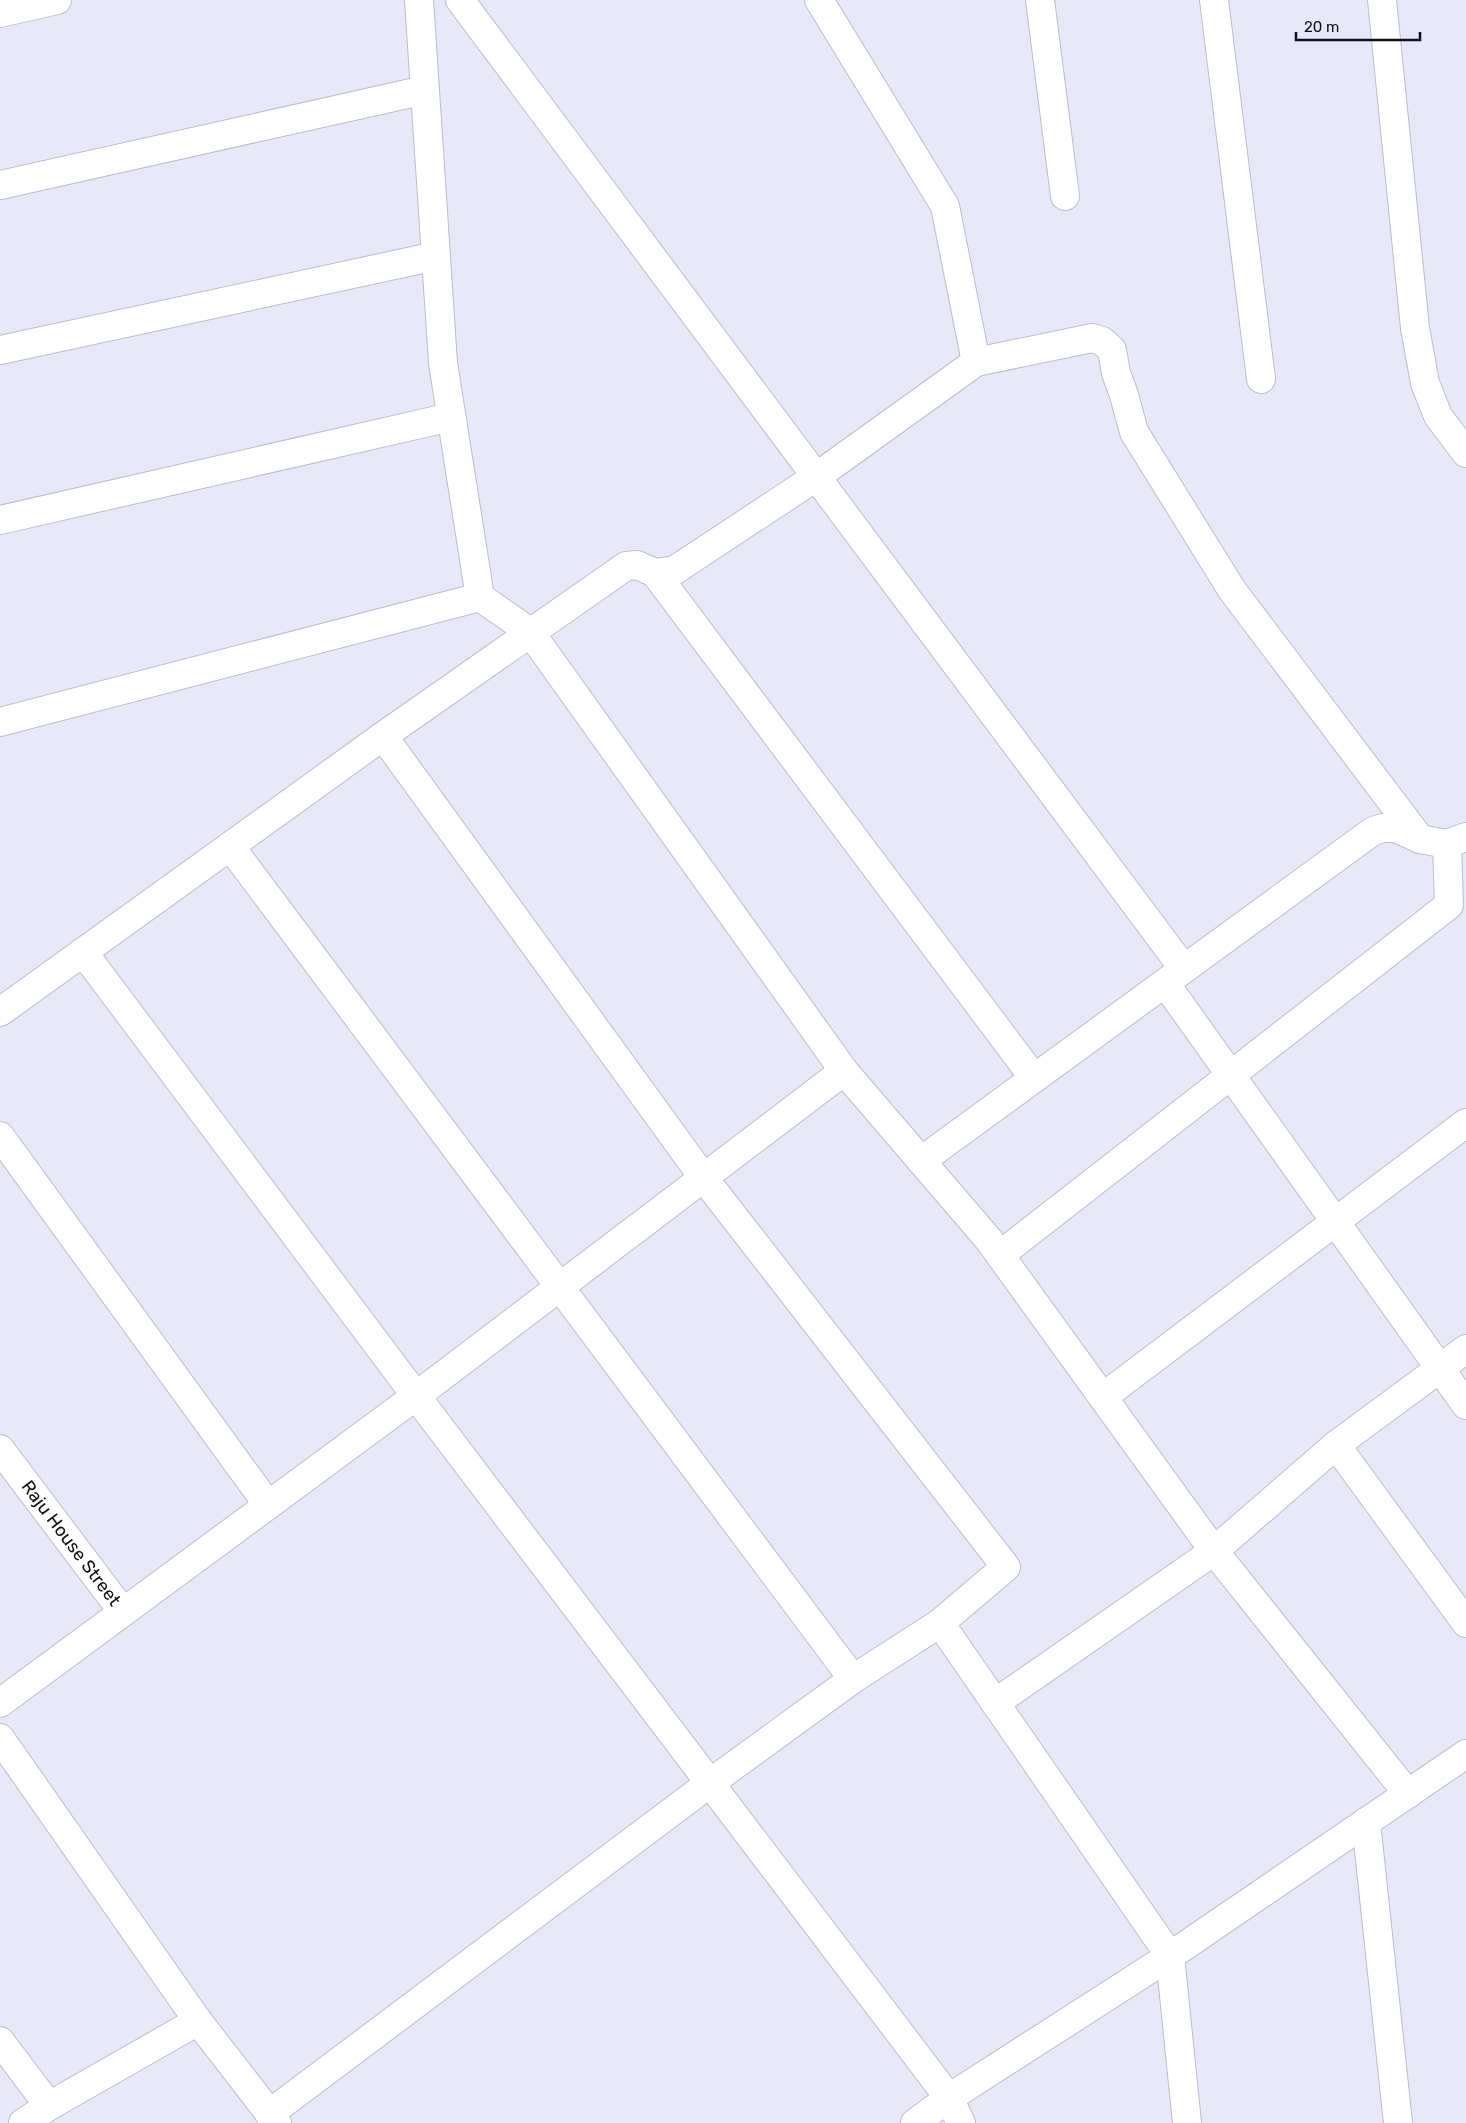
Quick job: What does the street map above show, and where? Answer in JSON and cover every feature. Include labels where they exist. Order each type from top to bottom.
[{"type":"street","points":[[0,13],[57,0]]},
{"type":"street","points":[[419,0],[443,363],[480,597],[530,632],[844,1070],[1000,1255],[1214,1551],[1408,1794]]},
{"type":"street","points":[[460,0],[816,477],[1174,976],[1231,1075],[1466,1405]]},
{"type":"street","points":[[819,0],[945,206],[976,362]]},
{"type":"street","points":[[1040,0],[1065,196]]},
{"type":"street","points":[[1214,0],[1261,379]]},
{"type":"street","points":[[1382,0],[1415,328],[1425,383],[1438,416],[1466,453]]},
{"type":"street","points":[[0,185],[425,90]]},
{"type":"street","points":[[0,350],[436,256]]},
{"type":"street","points":[[655,573],[675,570],[816,477],[976,362],[1092,338],[1102,341],[1112,350],[1116,373],[1134,432],[1232,590],[1420,839]]},
{"type":"street","points":[[0,520],[452,417]]},
{"type":"street","points":[[0,1012],[530,632],[626,566],[637,565],[655,573],[1034,1078]]},
{"type":"street","points":[[0,722],[480,597]]},
{"type":"street","points":[[0,1738],[198,2021],[273,2118],[710,1783],[854,1679],[940,1623],[1006,1567],[703,1177],[383,736]]},
{"type":"street","points":[[921,1160],[1373,831],[1383,828],[1396,828],[1420,839],[1457,840],[1449,905],[1000,1255]]},
{"type":"street","points":[[230,846],[561,1285],[854,1679]]},
{"type":"street","points":[[83,952],[416,1396],[949,2098],[961,2123]]},
{"type":"street","points":[[0,1703],[416,1396],[844,1070]]},
{"type":"street","points":[[1103,1398],[1466,1123]]},
{"type":"street","points":[[0,1136],[268,1505]]},
{"type":"street","points":[[995,1703],[1214,1551],[1336,1445],[1466,1349]]},
{"type":"street","points":[[1336,1445],[1466,1623]]},
{"type":"street","name":"Raju House Street","points":[[0,1448],[123,1612]]},
{"type":"street","points":[[940,1623],[1170,1956],[1187,2123]]},
{"type":"street","points":[[915,2123],[949,2098],[1170,1956],[1466,1754]]},
{"type":"street","points":[[1366,1822],[1398,2123]]},
{"type":"street","points":[[23,2123],[49,2106],[198,2021]]},
{"type":"street","points":[[0,2041],[49,2106]]}]
